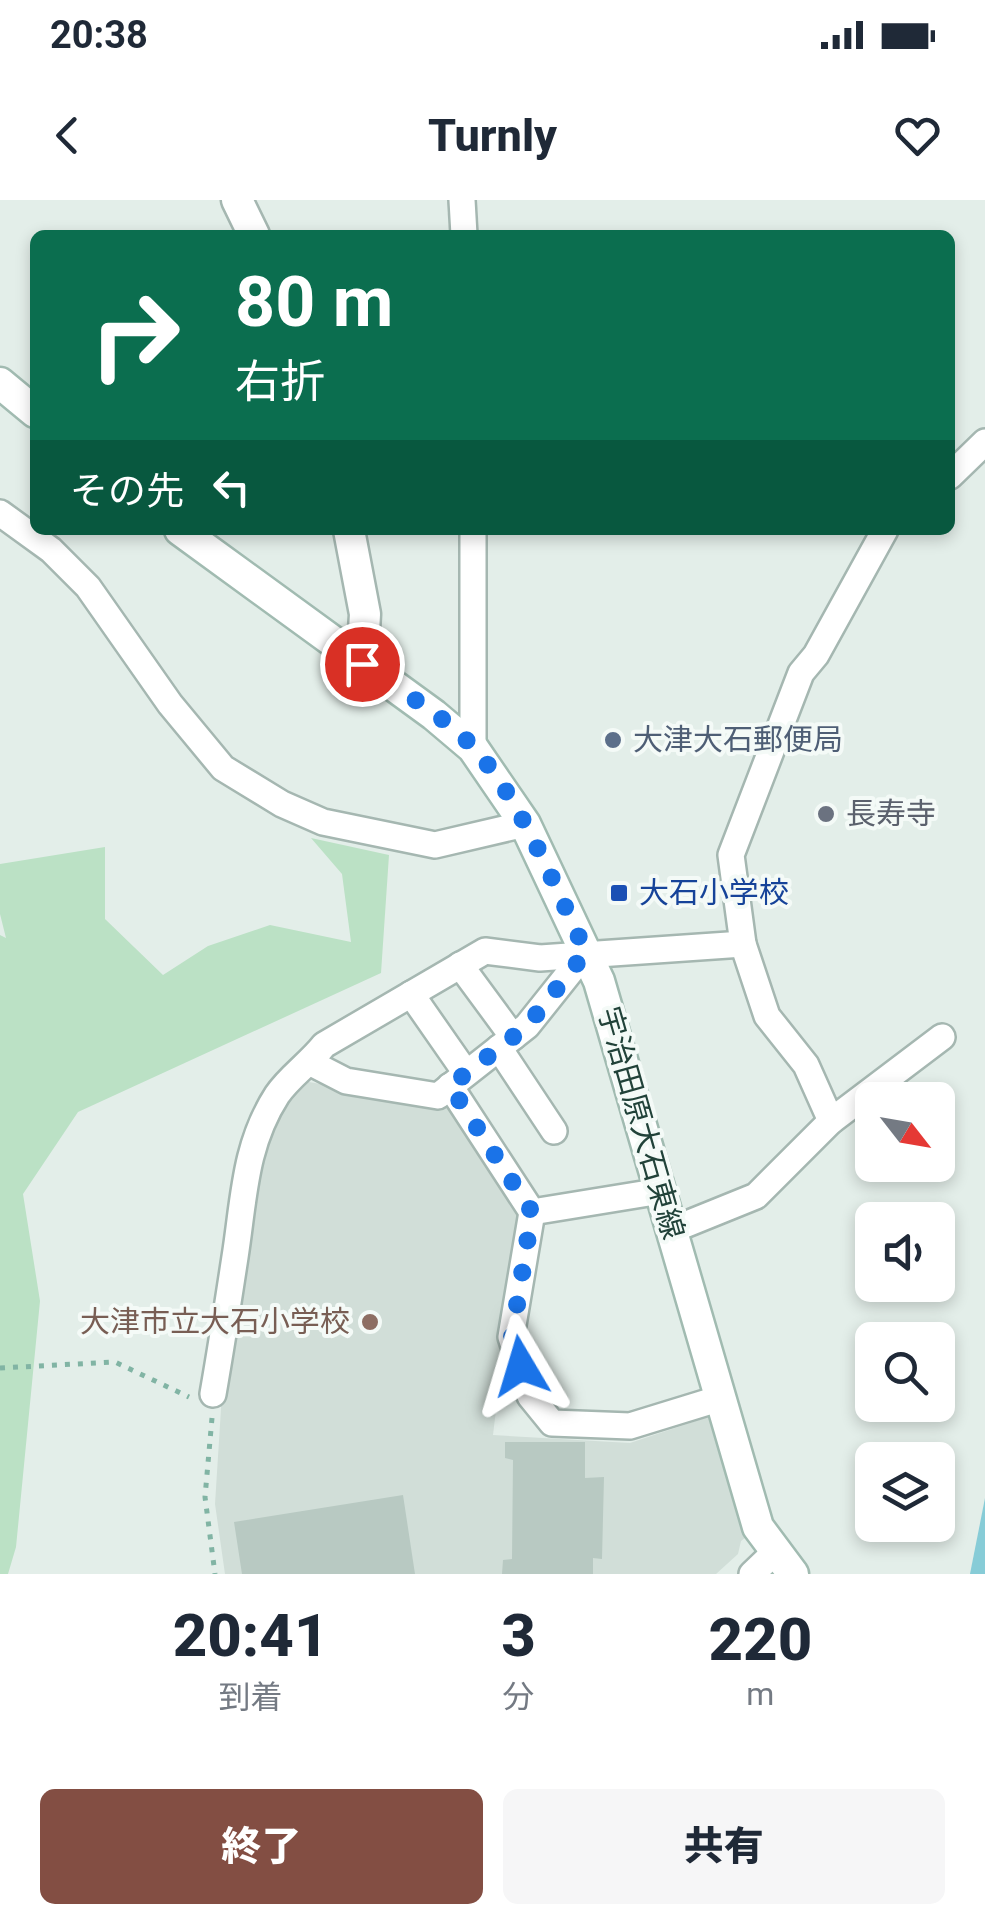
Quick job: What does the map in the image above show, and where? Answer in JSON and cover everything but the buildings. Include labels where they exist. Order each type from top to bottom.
[{"type":"main road","points":[[237,200],[252,230]]},
{"type":"main road","points":[[0,383],[30,408]]},
{"type":"main road","name":"宇治田原大石東線","points":[[187,535],[474,748],[526,824],[599,981],[758,1527],[784,1563]]},
{"type":"main road","points":[[350,535],[365,614],[362,664]]},
{"type":"street","points":[[462,200],[464,230]]},
{"type":"street","points":[[955,471],[985,442]]},
{"type":"street","points":[[0,513],[30,535]]},
{"type":"street","points":[[30,535],[88,587],[170,704],[223,768],[282,804],[323,822],[435,845],[526,824]]},
{"type":"street","points":[[473,535],[474,748]]},
{"type":"street","points":[[831,1121],[806,1065],[767,1016],[743,944],[731,855],[801,673],[816,655],[882,535]]},
{"type":"street","points":[[214,1394],[243,1183],[254,1140],[278,1092],[324,1045],[485,950],[540,958],[743,944]]},
{"type":"street","points":[[310,1063],[346,1081],[438,1096],[527,1026],[586,952]]},
{"type":"street","points":[[460,965],[554,1131]]},
{"type":"street","points":[[411,994],[532,1212],[512,1336],[530,1396],[552,1423],[630,1426],[721,1398]]},
{"type":"street","points":[[672,1230],[756,1196],[831,1121],[942,1037]]},
{"type":"street","points":[[532,1212],[661,1191]]},
{"type":"street","points":[[752,1574],[784,1563]]},
{"type":"path","points":[[0,1368],[115,1362],[197,1402],[214,1394]]},
{"type":"path","points":[[214,1394],[205,1498],[215,1574]]},
{"type":"shaded area","name":"大津市立大石小学校","points":[[303,1081],[455,1107],[520,1209],[493,1435],[630,1443],[708,1417],[749,1535],[741,1541],[738,1554],[716,1574],[225,1574],[215,1504],[222,1393],[260,1146],[281,1103]]},
{"type":"green space","points":[[311,838],[389,855],[381,973],[78,1112],[23,1194],[40,1301],[16,1547],[8,1574],[0,1574],[0,935],[6,938],[0,914],[0,864],[105,847],[105,919],[163,975],[208,946],[270,925],[351,942],[342,874]]},
{"type":"water","points":[[985,1498],[985,1574],[970,1574]]},
{"type":"place","name":"大津大石郵便局","points":[[613,740]]},
{"type":"place","name":"長寿寺","points":[[826,814]]},
{"type":"place","name":"大石小学校","points":[[619,893]]},
{"type":"place","name":"大津市立大石小学校","points":[[370,1322]]},
{"type":"route","points":[[362,664],[474,748],[526,824],[586,952],[527,1026],[450,1086],[532,1212],[512,1336],[521,1366]]}]
